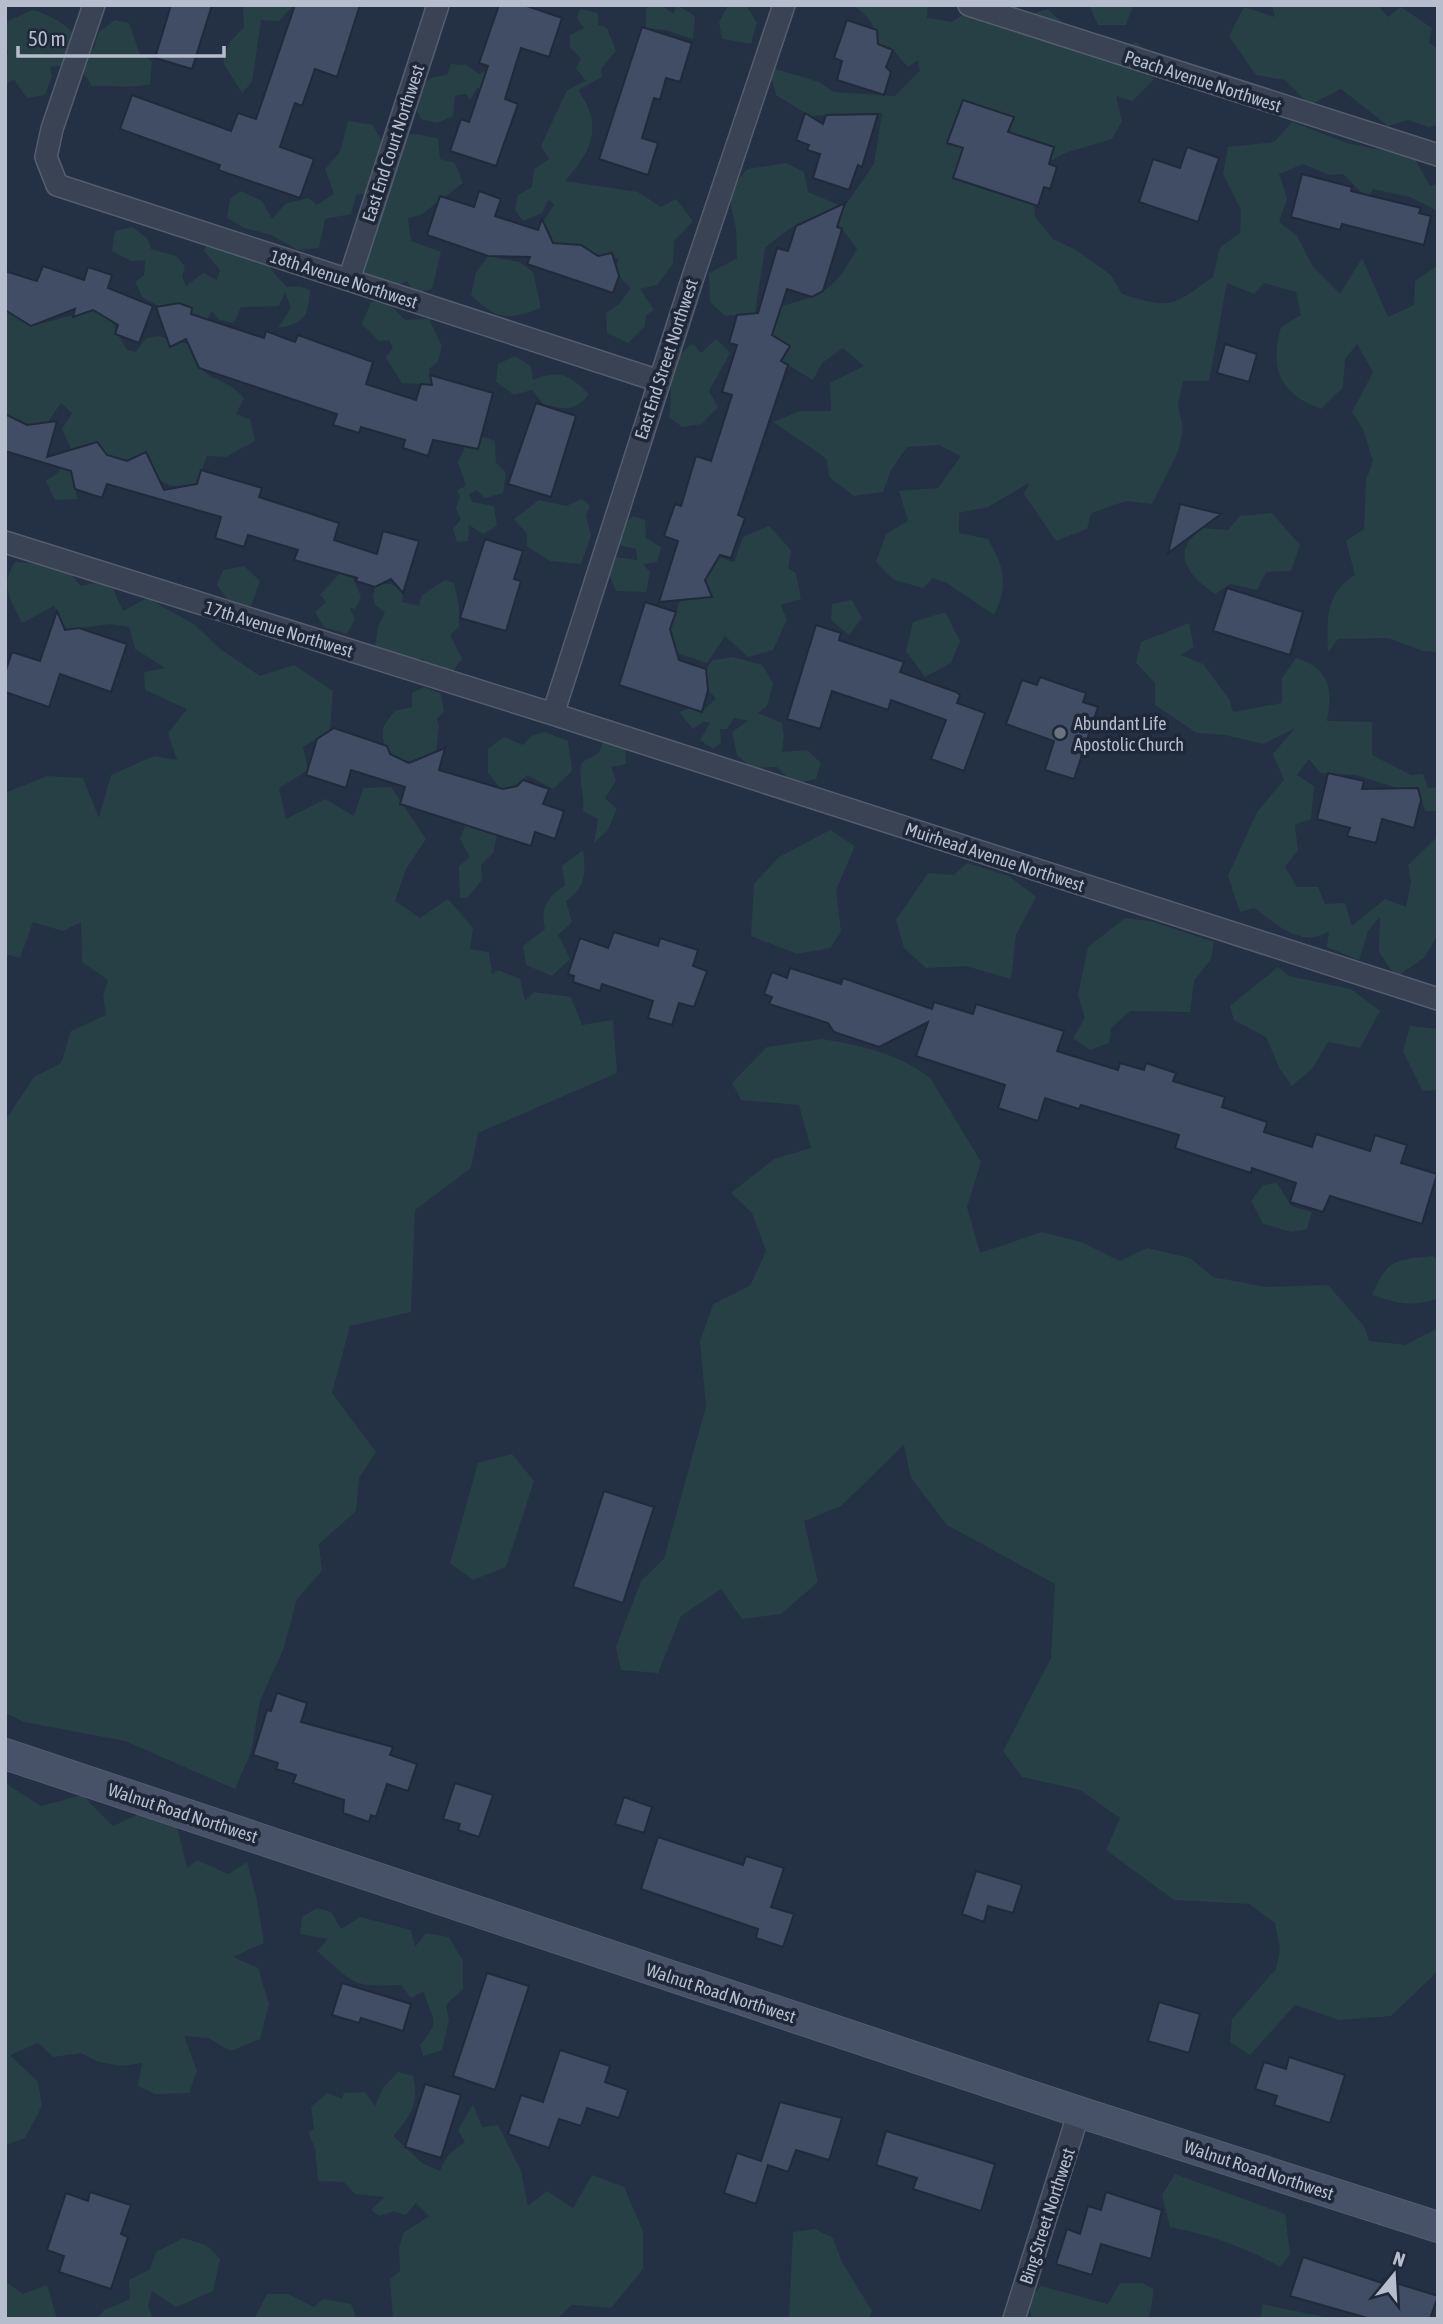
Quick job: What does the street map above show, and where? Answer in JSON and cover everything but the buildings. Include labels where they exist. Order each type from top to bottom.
[{"type":"street","name":"18th Avenue Northwest","points":[[94,5],[52,129],[46,157],[57,185],[659,381]]},
{"type":"street","name":"East End Court Northwest","points":[[349,281],[438,5]]},
{"type":"street","name":"East End Street Northwest","points":[[553,714],[659,381],[784,5]]},
{"type":"street","name":"Peach Avenue Northwest","points":[[969,5],[1438,155]]},
{"type":"street","name":"17th Avenue Northwest","points":[[5,542],[553,714]]},
{"type":"street","name":"Muirhead Avenue Northwest","points":[[553,714],[1438,999]]},
{"type":"street","name":"Walnut Road Northwest","points":[[5,1754],[1079,2112],[1438,2227]]},
{"type":"street","name":"Bing Street Northwest","points":[[1014,2319],[1079,2112]]},
{"type":"green space","points":[[243,5],[291,5],[291,8],[279,21],[261,20],[252,82],[242,93],[223,62],[229,43],[244,27]]},
{"type":"green space","points":[[662,5],[673,14],[677,5],[695,16],[693,39],[665,30],[646,28],[646,8]]},
{"type":"green space","points":[[728,5],[746,5],[757,23],[751,44],[722,39],[719,22]]},
{"type":"green space","points":[[853,5],[928,5],[927,18],[952,22],[977,5],[999,23],[1048,9],[1070,30],[1107,56],[1136,42],[1158,58],[1153,80],[1132,101],[1116,96],[1122,121],[1112,139],[1065,153],[1032,171],[1035,217],[1053,239],[1076,250],[1111,275],[1122,294],[1139,299],[1162,303],[1189,294],[1213,277],[1220,247],[1240,233],[1241,210],[1223,174],[1228,147],[1274,142],[1292,122],[1347,143],[1414,157],[1430,186],[1438,184],[1438,211],[1410,197],[1373,189],[1368,199],[1343,174],[1329,175],[1303,164],[1279,174],[1287,198],[1279,222],[1297,236],[1313,267],[1340,294],[1362,258],[1388,317],[1414,305],[1415,281],[1438,265],[1438,652],[1423,651],[1388,638],[1338,639],[1328,652],[1328,619],[1333,599],[1345,582],[1355,575],[1346,541],[1364,529],[1366,480],[1373,461],[1363,429],[1352,412],[1373,372],[1357,344],[1345,359],[1343,387],[1321,409],[1296,396],[1281,378],[1276,355],[1281,327],[1301,315],[1296,292],[1264,283],[1254,294],[1227,283],[1209,381],[1183,381],[1178,404],[1183,429],[1178,452],[1152,504],[1126,501],[1091,513],[1087,529],[1056,541],[1024,494],[1029,483],[988,507],[959,513],[959,533],[988,539],[998,558],[1003,585],[994,615],[947,583],[933,578],[923,588],[894,580],[876,562],[886,534],[908,521],[899,491],[938,488],[961,456],[939,445],[907,447],[891,470],[883,492],[854,496],[830,478],[826,458],[773,422],[800,411],[831,411],[830,383],[864,366],[843,348],[822,363],[813,380],[781,361],[790,346],[772,335],[781,306],[809,298],[828,288],[842,273],[857,249],[837,222],[814,220],[798,224],[765,248],[755,313],[725,316],[710,302],[709,273],[737,258],[736,229],[728,191],[747,169],[786,163],[804,172],[808,192],[844,207],[874,164],[882,113],[810,116],[776,95],[769,67],[819,82],[834,92],[895,96],[920,71],[918,60],[908,67],[893,50],[878,44],[870,22]]},
{"type":"green space","points":[[1089,5],[1133,5],[1126,25],[1098,25]]},
{"type":"green space","points":[[1272,5],[1377,5],[1388,17],[1401,7],[1432,28],[1429,43],[1438,49],[1438,125],[1429,127],[1408,120],[1388,126],[1341,89],[1310,105],[1285,80],[1256,75],[1229,36],[1244,7],[1275,17]]},
{"type":"green space","points":[[580,9],[598,13],[598,25],[607,28],[616,51],[601,69],[602,77],[578,90],[591,115],[591,138],[582,159],[565,181],[638,192],[661,207],[676,199],[693,221],[674,241],[673,264],[657,285],[640,289],[654,310],[646,315],[645,326],[628,343],[607,333],[606,313],[619,304],[631,288],[619,276],[616,265],[619,259],[607,254],[598,256],[581,245],[553,243],[543,222],[554,205],[549,199],[542,213],[523,221],[515,210],[518,195],[532,187],[534,169],[549,159],[541,146],[567,90],[586,81],[576,68],[581,59],[570,47],[570,35],[584,28],[577,18]]},
{"type":"green space","points":[[33,10],[64,25],[86,51],[94,48],[99,32],[115,20],[129,23],[139,52],[152,62],[150,84],[128,87],[92,86],[75,68],[50,67],[52,76],[45,95],[27,98],[14,80],[5,84],[5,54],[8,54],[5,25]]},
{"type":"green space","points":[[451,64],[466,65],[479,74],[489,69],[494,91],[477,88],[470,100],[466,94],[455,96],[453,116],[437,123],[421,119],[412,101],[417,86],[434,77],[447,75]]},
{"type":"green space","points":[[348,121],[373,125],[387,150],[398,135],[418,134],[438,139],[440,159],[455,163],[463,183],[421,215],[408,218],[411,241],[441,252],[432,289],[414,293],[407,281],[390,288],[361,275],[351,239],[362,223],[369,193],[356,195],[351,214],[325,219],[319,248],[298,250],[271,235],[244,228],[227,218],[230,199],[241,191],[262,201],[272,219],[285,204],[308,198],[317,205],[334,194],[325,169],[340,152]]},
{"type":"green space","points":[[132,227],[147,238],[151,249],[176,256],[185,266],[182,277],[186,286],[203,273],[217,280],[220,270],[204,251],[209,240],[265,246],[272,271],[287,287],[299,286],[310,290],[304,317],[295,324],[278,328],[291,308],[285,292],[279,306],[241,307],[234,323],[219,320],[212,311],[205,323],[192,319],[192,308],[179,303],[160,307],[142,297],[135,282],[144,275],[145,260],[131,261],[112,251],[115,231]]},
{"type":"green space","points":[[488,256],[519,262],[533,272],[541,308],[520,315],[504,316],[480,304],[471,295],[476,272]]},
{"type":"green space","points":[[371,302],[389,303],[405,320],[429,319],[442,346],[438,362],[429,369],[432,385],[402,383],[386,358],[393,347],[389,340],[379,341],[362,324]]},
{"type":"green space","points":[[5,310],[31,326],[93,310],[111,320],[127,350],[136,352],[146,338],[158,336],[188,344],[194,358],[206,373],[235,389],[244,398],[236,414],[250,419],[255,441],[226,457],[207,456],[197,484],[175,486],[163,482],[146,452],[127,461],[72,472],[77,499],[55,500],[46,481],[60,471],[55,457],[71,449],[62,429],[72,413],[61,403],[47,423],[27,425],[7,415],[5,421]]},
{"type":"green space","points":[[716,339],[730,353],[709,391],[718,407],[702,424],[682,427],[669,417],[673,367],[683,352],[693,344],[701,353]]},
{"type":"green space","points":[[515,356],[531,366],[533,380],[550,375],[564,376],[576,382],[589,394],[579,404],[568,408],[543,404],[532,390],[514,395],[496,382],[498,364]]},
{"type":"green space","points":[[481,436],[495,441],[496,463],[506,473],[503,493],[485,498],[477,490],[469,494],[472,502],[494,506],[497,526],[483,534],[469,525],[468,541],[457,542],[453,529],[461,519],[456,509],[460,497],[457,490],[466,486],[458,462],[469,438]]},
{"type":"green space","points":[[582,499],[590,506],[586,515],[591,536],[581,564],[550,561],[527,546],[527,534],[514,519],[539,500],[566,506]]},
{"type":"green space","points":[[1272,513],[1300,545],[1291,571],[1266,572],[1257,590],[1230,584],[1215,594],[1190,571],[1184,555],[1186,546],[1203,528],[1228,530],[1240,516]]},
{"type":"green space","points":[[633,516],[645,520],[646,538],[661,547],[657,562],[643,564],[650,572],[646,592],[616,591],[609,574],[616,557],[637,560],[636,549],[618,545],[617,530]]},
{"type":"green space","points":[[769,526],[791,550],[788,568],[796,573],[801,599],[781,605],[787,620],[773,650],[748,657],[725,636],[707,663],[677,653],[670,629],[680,600],[712,597],[705,580],[718,557],[734,562],[743,537]]},
{"type":"green space","points":[[15,562],[64,566],[81,586],[109,580],[123,611],[147,598],[194,624],[219,648],[260,676],[294,665],[333,691],[330,730],[303,747],[308,770],[279,788],[286,819],[325,799],[354,816],[363,788],[391,787],[426,839],[406,869],[395,901],[420,918],[448,899],[473,928],[470,949],[489,952],[492,974],[498,970],[520,979],[525,1001],[534,992],[571,997],[582,1025],[613,1020],[617,1073],[478,1133],[471,1168],[415,1210],[411,1312],[350,1326],[332,1393],[376,1452],[359,1478],[356,1511],[319,1544],[322,1571],[297,1599],[283,1650],[260,1701],[251,1752],[235,1789],[125,1741],[24,1722],[5,1713],[5,1121],[34,1077],[61,1063],[71,1031],[106,1015],[103,996],[108,980],[82,962],[81,922],[63,931],[33,922],[20,958],[5,954],[5,793],[47,776],[83,778],[99,818],[111,775],[154,756],[177,760],[168,733],[187,709],[145,690],[144,672],[165,668],[135,649],[129,627],[110,624],[65,630],[54,606],[22,623],[7,585]]},
{"type":"green space","points":[[244,566],[260,581],[251,606],[232,605],[217,585],[223,570]]},
{"type":"green space","points":[[340,573],[352,576],[361,597],[355,609],[350,608],[355,619],[347,634],[324,627],[315,612],[326,602],[320,595]]},
{"type":"green space","points":[[445,580],[454,583],[459,606],[459,627],[450,635],[462,659],[453,671],[428,666],[422,658],[416,663],[395,661],[375,647],[378,627],[385,612],[375,605],[375,587],[393,585],[403,593],[402,602],[419,606],[422,595]]},
{"type":"green space","points":[[852,600],[862,618],[849,635],[831,620],[832,604]]},
{"type":"green space","points":[[945,612],[960,641],[951,663],[925,677],[906,651],[913,622]]},
{"type":"green space","points":[[1189,623],[1194,647],[1181,655],[1203,664],[1229,699],[1233,712],[1282,703],[1282,678],[1296,658],[1316,668],[1326,681],[1329,689],[1327,721],[1372,722],[1372,755],[1411,775],[1423,774],[1428,788],[1438,787],[1438,811],[1425,811],[1418,788],[1397,788],[1356,775],[1320,773],[1309,759],[1297,775],[1314,786],[1311,819],[1295,825],[1298,850],[1285,867],[1297,887],[1318,887],[1325,904],[1345,903],[1352,926],[1385,899],[1406,907],[1411,882],[1408,865],[1438,836],[1438,935],[1424,958],[1396,977],[1379,952],[1380,917],[1368,931],[1359,960],[1327,947],[1329,931],[1309,938],[1299,936],[1280,927],[1254,908],[1240,912],[1228,876],[1257,812],[1284,780],[1273,754],[1294,729],[1263,744],[1225,735],[1197,733],[1155,705],[1155,683],[1136,663],[1141,642]]},
{"type":"green space","points":[[733,657],[762,665],[773,683],[767,706],[758,713],[782,723],[782,752],[807,750],[821,763],[816,779],[794,784],[777,767],[752,768],[737,755],[732,732],[748,721],[734,718],[727,729],[720,729],[721,743],[713,749],[700,740],[710,723],[704,721],[693,729],[679,712],[690,708],[702,712],[716,698],[708,690],[706,669],[713,660]]},
{"type":"green space","points":[[424,687],[441,694],[444,711],[437,719],[439,726],[436,752],[415,761],[402,760],[391,753],[384,743],[384,727],[395,711],[412,707],[412,693]]},
{"type":"green space","points":[[544,732],[568,741],[572,771],[553,789],[527,775],[517,786],[501,789],[488,773],[488,749],[504,737],[523,745],[531,736]]},
{"type":"green space","points":[[604,739],[625,746],[626,764],[611,767],[616,781],[605,798],[617,809],[607,831],[594,843],[598,819],[583,811],[581,768],[582,762],[599,753]]},
{"type":"green space","points":[[466,824],[499,827],[493,853],[481,865],[482,880],[467,898],[460,898],[459,866],[470,857],[460,839]]},
{"type":"green space","points":[[830,830],[855,846],[836,890],[841,932],[830,948],[797,954],[751,936],[754,884],[779,857]]},
{"type":"green space","points":[[583,850],[581,885],[566,901],[572,922],[558,935],[570,959],[552,976],[526,965],[523,946],[545,929],[543,915],[546,904],[565,885],[562,866]]},
{"type":"green space","points":[[967,863],[1009,876],[1036,897],[1016,935],[1011,979],[966,966],[926,968],[904,948],[896,920],[928,873],[954,875]]},
{"type":"green space","points":[[1125,918],[1150,921],[1214,942],[1211,959],[1194,981],[1190,1012],[1130,1011],[1111,1028],[1109,1043],[1090,1050],[1073,1038],[1085,1018],[1078,995],[1088,947]]},
{"type":"green space","points":[[1278,967],[1289,976],[1351,989],[1380,1011],[1360,1048],[1328,1042],[1312,1069],[1292,1086],[1280,1069],[1266,1037],[1234,1020],[1230,1006]]},
{"type":"green space","points":[[1410,1026],[1438,1029],[1438,1090],[1423,1091],[1403,1051]]},
{"type":"green space","points":[[822,1039],[893,1057],[931,1079],[981,1162],[967,1207],[980,1253],[1042,1232],[1081,1242],[1120,1261],[1147,1248],[1190,1258],[1213,1277],[1266,1287],[1328,1285],[1364,1326],[1369,1341],[1405,1345],[1438,1328],[1438,1971],[1391,2016],[1339,2020],[1295,2005],[1250,2055],[1230,2042],[1232,2019],[1276,1969],[1280,1949],[1275,1923],[1249,1904],[1174,1900],[1106,1850],[1120,1818],[1080,1790],[1022,1777],[1003,1751],[1051,1658],[1055,1584],[947,1525],[911,1478],[904,1445],[841,1506],[804,1521],[818,1582],[781,1614],[742,1619],[721,1589],[681,1616],[658,1673],[621,1670],[616,1647],[641,1581],[664,1559],[706,1406],[700,1342],[713,1304],[750,1286],[766,1251],[752,1213],[731,1193],[774,1159],[811,1148],[799,1105],[741,1100],[732,1083],[767,1047]]},
{"type":"green space","points":[[1277,1183],[1291,1206],[1312,1212],[1307,1229],[1292,1232],[1263,1224],[1251,1201],[1263,1185]]},
{"type":"green space","points":[[1433,1256],[1438,1260],[1438,1298],[1421,1303],[1405,1303],[1372,1295],[1383,1274],[1395,1263]]},
{"type":"green space","points":[[512,1454],[534,1481],[506,1567],[473,1580],[450,1563],[478,1463]]},
{"type":"green space","points":[[5,1783],[41,1806],[82,1795],[113,1826],[143,1812],[175,1818],[187,1868],[197,1860],[228,1874],[247,1862],[264,1943],[233,1957],[258,1968],[269,2004],[260,2039],[231,2051],[208,2038],[184,2036],[197,2071],[189,2093],[155,2094],[138,2086],[142,2063],[123,2066],[98,2062],[81,2053],[53,2057],[38,2043],[10,2055],[38,2082],[42,2106],[25,2138],[5,2145]]},
{"type":"green space","points":[[317,1908],[331,1912],[341,1929],[360,1917],[411,1930],[415,1947],[426,1933],[449,1937],[463,1961],[463,1989],[446,2005],[449,2020],[442,2050],[423,2056],[420,2045],[432,2029],[433,2023],[424,1991],[411,1998],[401,1985],[372,1985],[354,1981],[317,1951],[328,1939],[300,1934],[302,1917]]},
{"type":"green space","points":[[398,2072],[413,2076],[415,2094],[409,2116],[393,2136],[422,2163],[440,2171],[448,2155],[465,2142],[458,2130],[473,2104],[482,2127],[498,2125],[521,2171],[528,2206],[547,2191],[573,2208],[592,2175],[624,2187],[643,2231],[643,2269],[611,2308],[572,2305],[557,2319],[393,2319],[390,2279],[400,2271],[399,2248],[403,2233],[429,2216],[416,2203],[406,2215],[394,2211],[379,2216],[371,2210],[385,2197],[355,2194],[344,2182],[318,2181],[315,2148],[308,2132],[314,2129],[311,2107],[327,2093],[342,2099],[344,2093],[365,2092],[375,2106],[383,2088]]},
{"type":"green space","points":[[1175,2174],[1285,2214],[1290,2254],[1280,2267],[1227,2242],[1170,2227],[1162,2195]]},
{"type":"green space","points":[[815,2229],[833,2238],[842,2262],[872,2311],[868,2319],[789,2319],[793,2232]]},
{"type":"green space","points":[[183,2238],[206,2245],[220,2259],[213,2291],[176,2307],[152,2291],[148,2306],[153,2319],[97,2319],[104,2310],[130,2299],[129,2280],[150,2269],[156,2252]]},
{"type":"green space","points":[[5,2281],[23,2294],[47,2285],[57,2319],[5,2319]]},
{"type":"green space","points":[[1120,2283],[1142,2283],[1154,2289],[1149,2319],[1032,2319],[1028,2300],[1041,2286],[1108,2304]]},
{"type":"green space","points":[[267,2294],[288,2294],[314,2307],[323,2299],[351,2304],[357,2319],[254,2319]]},
{"type":"green space","points":[[1262,2304],[1334,2319],[1261,2319]]},
{"type":"place","name":"Abundant Life Apostolic Church","points":[[1060,733]]}]
